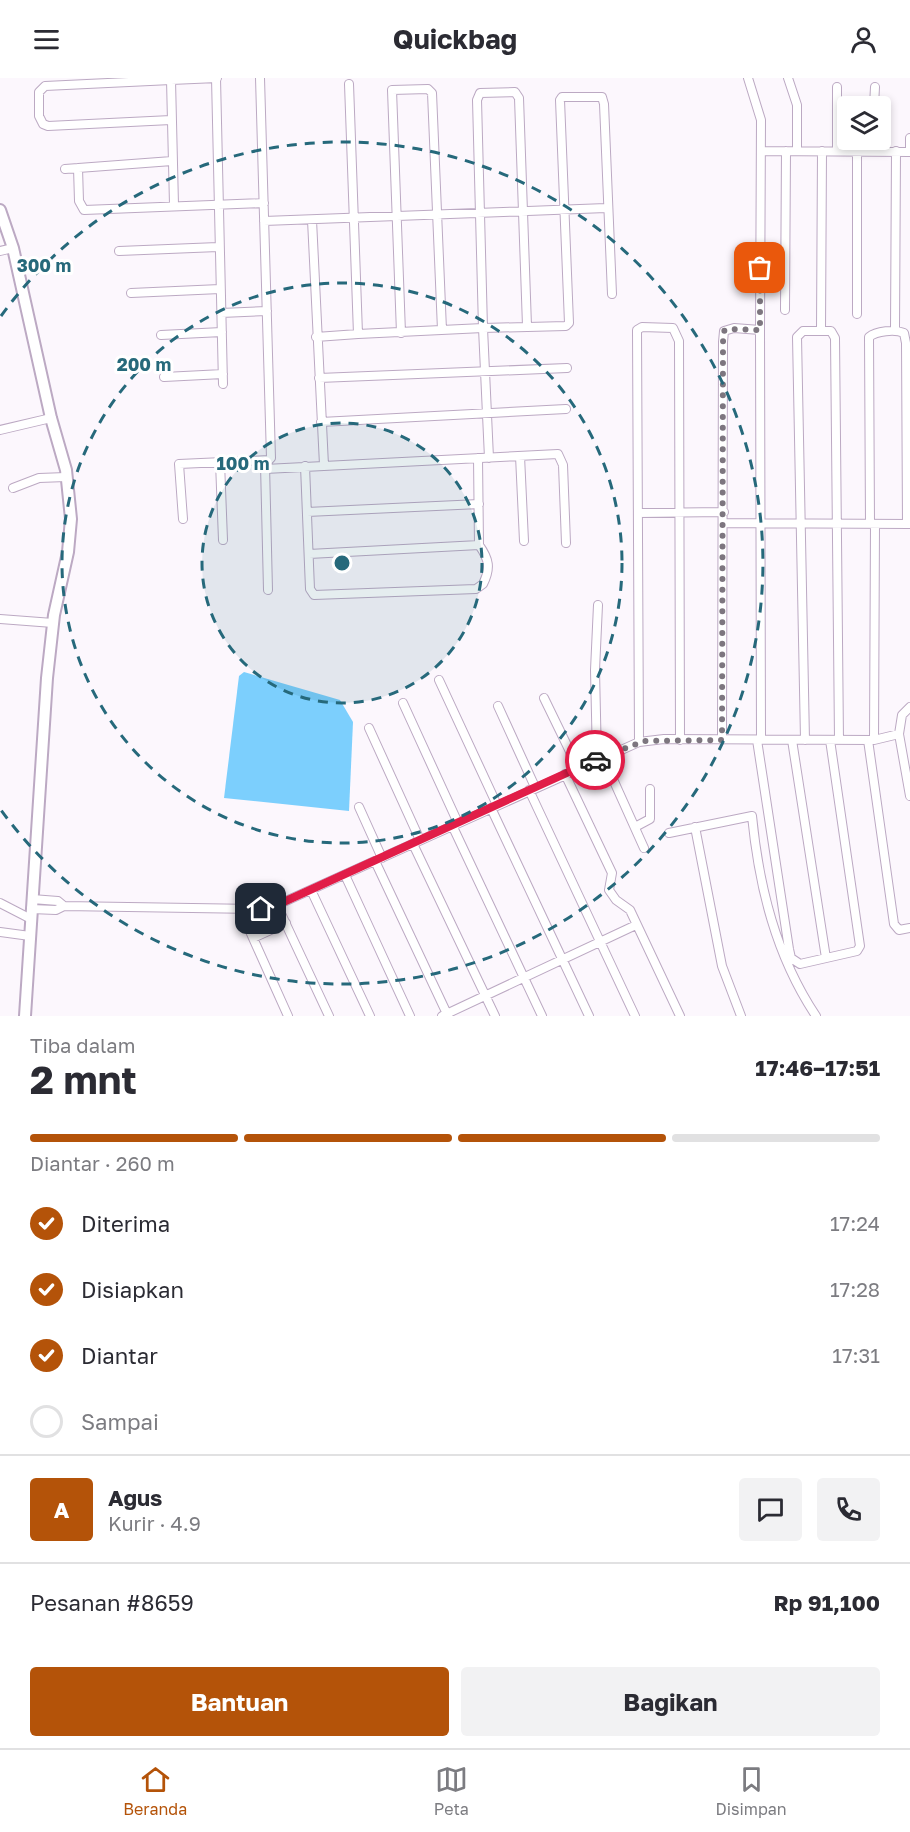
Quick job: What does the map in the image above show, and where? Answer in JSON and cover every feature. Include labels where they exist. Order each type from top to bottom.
[{"type":"street","points":[[171,120],[48,126],[43,124],[39,116],[39,92],[45,86],[217,78],[218,247],[224,384]]},
{"type":"street","points":[[260,78],[271,458],[265,465],[268,590]]},
{"type":"street","points":[[748,78],[761,120],[762,523],[759,740],[791,958],[800,964],[857,951],[860,946],[830,740]]},
{"type":"street","points":[[789,78],[797,105],[797,151]]},
{"type":"street","points":[[171,80],[174,205]]},
{"type":"street","points":[[349,84],[358,334]]},
{"type":"street","points":[[837,87],[837,151]]},
{"type":"street","points":[[874,87],[874,96]]},
{"type":"street","points":[[401,333],[392,90],[428,89],[432,93],[442,330]]},
{"type":"street","points":[[489,458],[477,95],[488,90],[514,92],[519,98],[527,326]]},
{"type":"street","points":[[316,337],[569,323],[560,100],[562,98],[602,97],[604,104],[606,208],[612,294]]},
{"type":"street","points":[[761,151],[910,152],[910,138]]},
{"type":"street","points":[[785,310],[786,151]]},
{"type":"street","points":[[821,331],[822,151]]},
{"type":"street","points":[[857,151],[857,314]]},
{"type":"street","points":[[895,332],[896,152]]},
{"type":"street","points":[[65,169],[172,162]]},
{"type":"street","points":[[78,168],[79,201],[84,210],[264,203]]},
{"type":"street","points":[[264,221],[565,212],[606,208]]},
{"type":"street","points":[[0,210],[13,248],[66,477],[71,528],[53,623],[46,678],[25,1016]]},
{"type":"street","points":[[312,220],[324,465]]},
{"type":"street","points":[[119,251],[218,247]]},
{"type":"street","points":[[0,251],[13,248]]},
{"type":"street","points":[[131,293],[220,289]]},
{"type":"street","points":[[221,313],[267,311]]},
{"type":"street","points":[[639,742],[637,330],[642,327],[673,328],[678,333],[680,740]]},
{"type":"street","points":[[722,740],[724,331],[734,328],[760,330]]},
{"type":"street","points":[[805,740],[797,337],[803,331],[831,331],[835,338],[839,740]]},
{"type":"street","points":[[161,335],[222,332]]},
{"type":"street","points":[[724,523],[801,524],[836,524],[873,524],[909,524],[904,333],[875,333],[869,337],[873,524],[871,740],[894,924],[898,930],[910,928]]},
{"type":"street","points":[[319,378],[567,368]]},
{"type":"street","points":[[164,377],[223,374]]},
{"type":"street","points":[[321,422],[566,409]]},
{"type":"street","points":[[0,430],[51,418]]},
{"type":"street","points":[[183,519],[179,464],[220,462],[305,466],[558,454],[561,458],[566,543]]},
{"type":"street","points":[[520,456],[524,541]]},
{"type":"street","points":[[305,466],[310,589],[314,595],[476,589],[483,584],[489,567],[486,554],[479,545],[478,458]]},
{"type":"street","points":[[220,462],[223,540]]},
{"type":"street","points":[[13,488],[39,478],[66,477]]},
{"type":"street","points":[[307,512],[478,504]]},
{"type":"street","points":[[638,513],[724,512]]},
{"type":"street","points":[[309,554],[479,545]]},
{"type":"street","points":[[598,605],[595,670],[600,758],[644,848]]},
{"type":"street","points":[[0,619],[53,623]]},
{"type":"street","points":[[439,680],[589,1016]]},
{"type":"street","points":[[544,698],[578,768]]},
{"type":"street","points":[[403,703],[542,1016]]},
{"type":"street","points":[[498,706],[598,942],[635,1016]]},
{"type":"street","points":[[910,707],[902,715],[899,734],[910,796]]},
{"type":"street","points":[[369,728],[416,842],[495,1016]]},
{"type":"street","points":[[0,903],[31,909],[56,910],[64,906],[240,909],[277,905],[639,742],[871,740],[899,734]]},
{"type":"street","points":[[792,740],[826,958]]},
{"type":"street","points":[[565,774],[612,873],[609,890],[616,900],[630,910],[680,1016]]},
{"type":"street","points":[[634,827],[650,819],[650,789]]},
{"type":"street","points":[[359,807],[446,1015],[636,925]]},
{"type":"street","points":[[669,832],[752,816],[757,866],[766,904],[798,986],[816,1016]]},
{"type":"street","points":[[695,827],[722,966],[741,1016]]},
{"type":"street","points":[[345,875],[410,1016]]},
{"type":"street","points":[[311,890],[370,1016]]},
{"type":"street","points":[[277,905],[329,1016]]},
{"type":"street","points":[[240,909],[288,1016]]},
{"type":"street","points":[[253,938],[286,923]]},
{"type":"street","points":[[0,932],[30,936]]},
{"type":"water","points":[[244,672],[340,700],[353,722],[349,811],[224,798],[239,676]]},
{"type":"way so far","points":[[595,760],[644,741],[722,740],[723,342],[724,331],[728,329],[760,330],[760,268]]},
{"type":"route","points":[[261,909],[277,905],[345,875],[595,760]]}]
